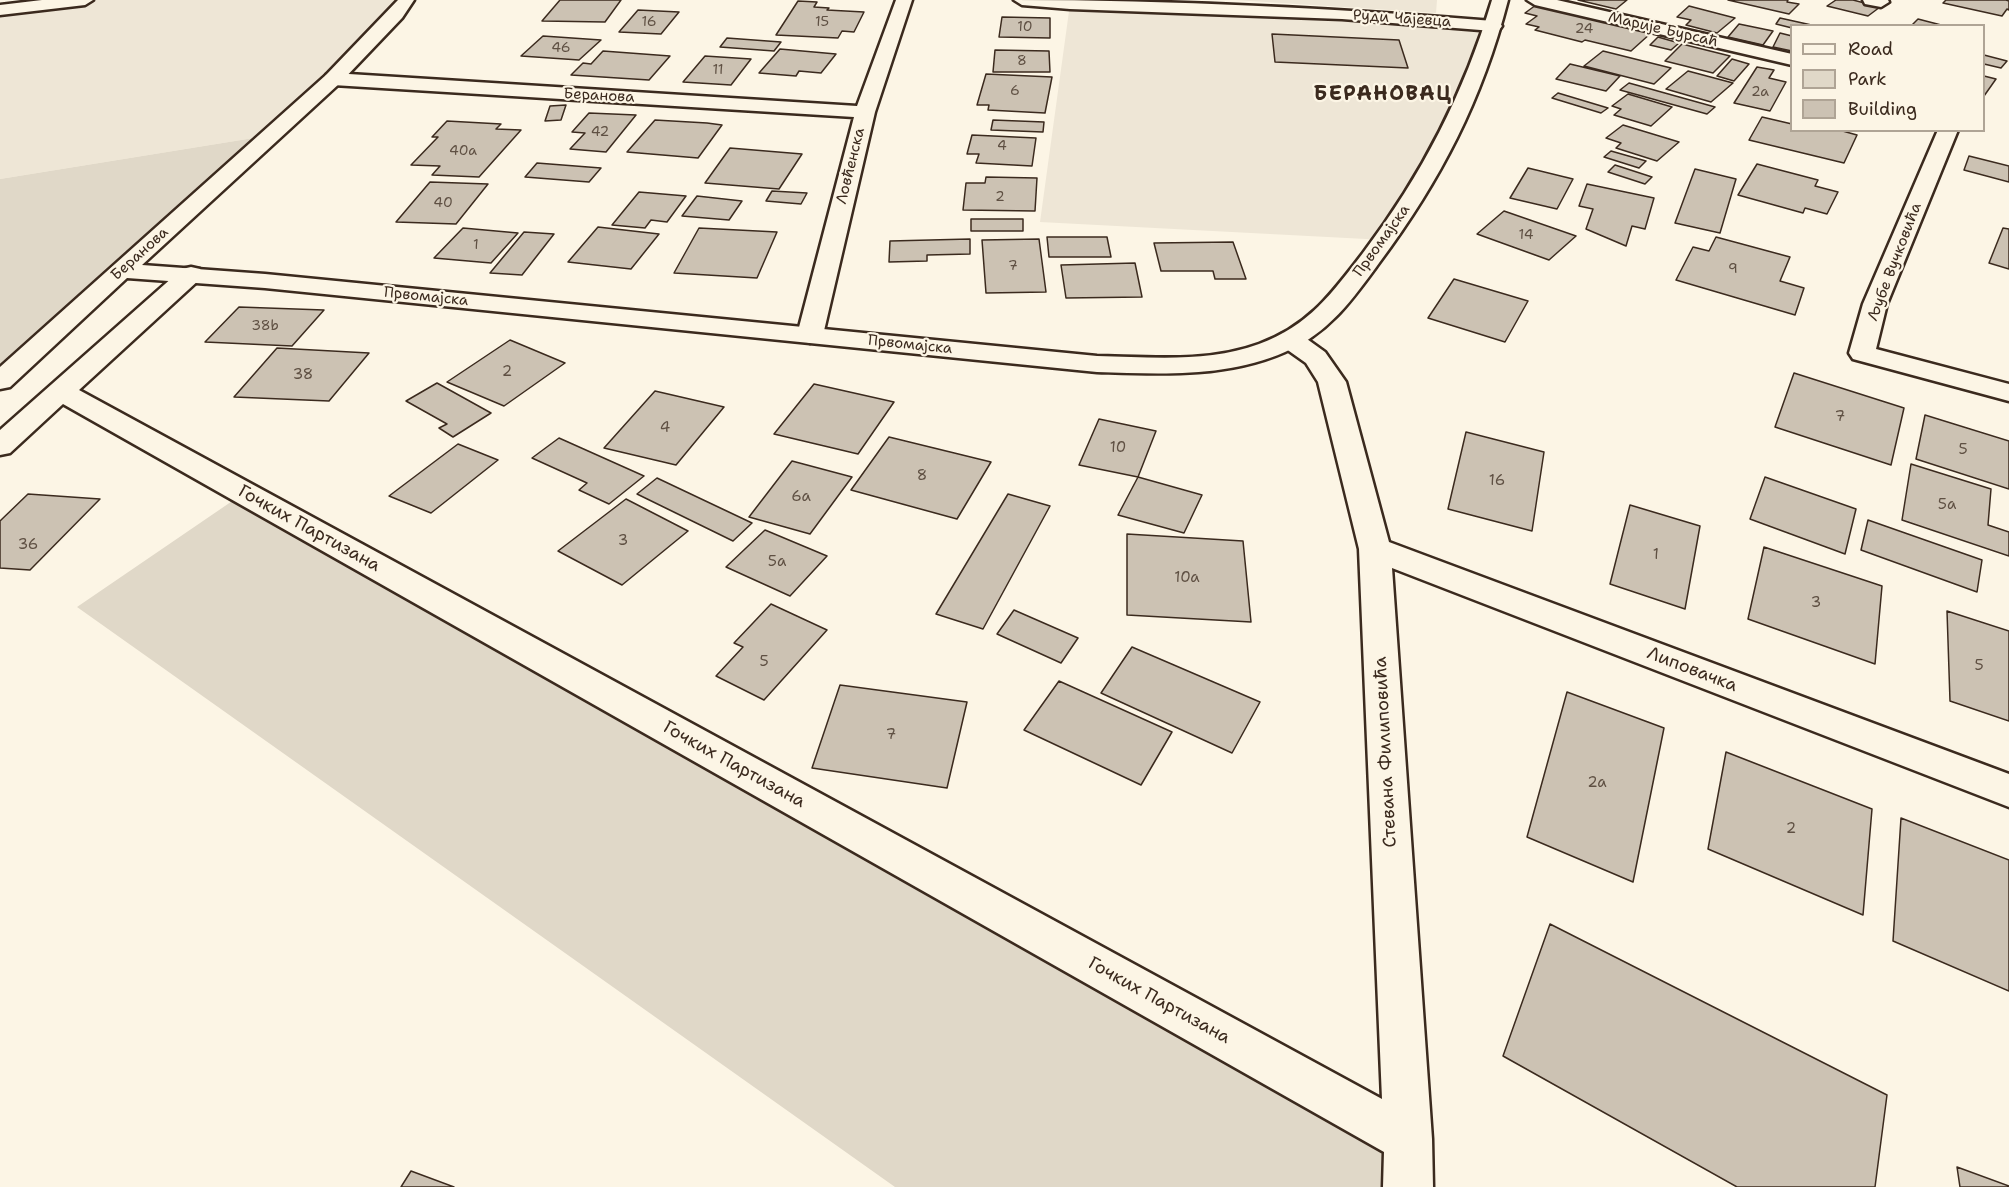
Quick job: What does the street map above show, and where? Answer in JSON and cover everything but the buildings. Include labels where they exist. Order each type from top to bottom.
[{"type":"street","points":[[0,10],[86,0]]},
{"type":"street","name":"Беранова","points":[[0,381],[333,79],[396,14],[406,0]]},
{"type":"street","name":"Руди Чајевца","points":[[1022,0],[1070,4],[1339,7],[1493,26]]},
{"type":"street","name":"Првомајска","points":[[121,271],[191,274],[1097,364],[1151,365],[1235,359],[1265,351],[1291,340],[1320,321],[1340,299],[1385,240],[1430,174],[1459,114],[1493,26],[1500,0]]},
{"type":"street","name":"Марије Бурсаћ","points":[[1535,0],[1790,60]]},
{"type":"street","name":"Ловћенска","points":[[810,335],[865,112],[907,5]]},
{"type":"street","name":"Беранова","points":[[333,79],[865,112]]},
{"type":"street","name":"Љубе Вучковића","points":[[1947,132],[1875,304],[1862,353],[2009,393]]},
{"type":"street","points":[[0,446],[191,274]]},
{"type":"street","name":"Стевана Филиповића","points":[[1291,340],[1316,358],[1332,382],[1375,549],[1408,1139],[1408,1187]]},
{"type":"street","name":"Гочких Партизана","points":[[61,391],[1408,1139]]},
{"type":"street","name":"Липовачка","points":[[1375,549],[2009,791]]},
{"type":"shaded area","points":[[86,0],[406,0],[272,135],[0,179],[0,10]]},
{"type":"shaded area","points":[[1235,0],[1437,0],[1436,13]]},
{"type":"shaded area","points":[[1070,4],[1493,26],[1385,240],[1040,222]]},
{"type":"green space","points":[[272,135],[0,380],[0,179]]},
{"type":"green space","points":[[244,493],[1408,1139],[1408,1187],[895,1187],[77,607]]},
{"type":"district","name":"БЕРАНОВАЦ","points":[[1383,95]]}]
